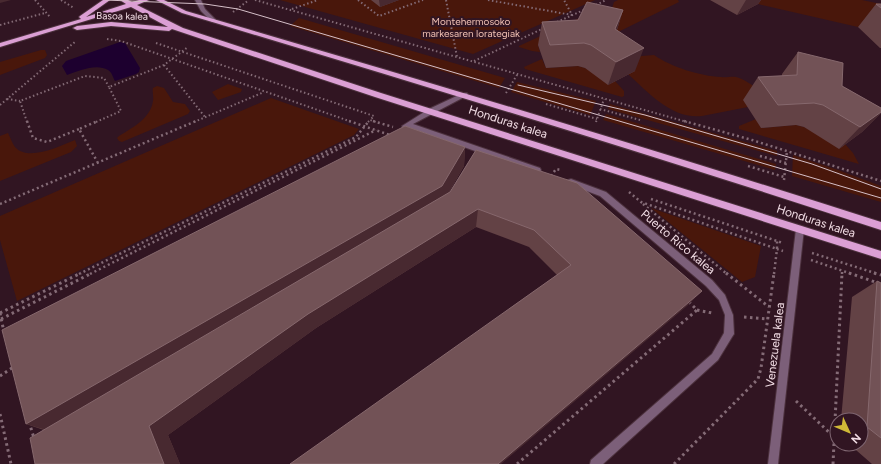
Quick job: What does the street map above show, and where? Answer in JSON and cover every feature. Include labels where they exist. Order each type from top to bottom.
[{"type":"main road","name":"Basoa kalea","points":[[68,27],[108,0]]},
{"type":"main road","name":"Basoa kalea","points":[[0,45],[68,27],[127,3],[146,0]]},
{"type":"main road","name":"Honduras kalea","points":[[159,0],[184,12],[465,95],[696,166],[881,226]]},
{"type":"main road","name":"Honduras kalea","points":[[127,3],[180,30],[371,93],[881,255]]},
{"type":"main road","name":"Basoa kalea","points":[[68,27],[111,24],[180,30]]},
{"type":"street","points":[[198,0],[203,10],[217,21]]},
{"type":"street","points":[[404,127],[431,111],[465,95]]},
{"type":"street","points":[[404,127],[547,176]]},
{"type":"street","name":"Puerto Rico kalea","points":[[567,176],[603,194],[709,283],[722,298],[729,315],[729,334],[715,356],[595,464]]},
{"type":"street","name":"Venezuela kalea","points":[[773,464],[800,229]]},
{"type":"path","points":[[0,105],[81,37],[45,13],[35,0]]},
{"type":"path","points":[[217,21],[249,0]]},
{"type":"path","points":[[255,0],[752,140],[881,181]]},
{"type":"path","points":[[290,10],[318,0]]},
{"type":"path","points":[[358,0],[379,16],[423,0]]},
{"type":"path","points":[[446,0],[457,57]]},
{"type":"path","points":[[488,0],[572,15]]},
{"type":"path","points":[[564,0],[572,15]]},
{"type":"path","points":[[551,25],[606,0]]},
{"type":"path","points":[[0,25],[45,13]]},
{"type":"path","points":[[473,61],[544,28]]},
{"type":"path","points":[[109,87],[164,65],[202,36]]},
{"type":"path","points":[[101,39],[121,41],[395,137]]},
{"type":"path","points":[[5,336],[0,313],[356,136],[374,116],[153,42]]},
{"type":"path","points":[[164,65],[205,117]]},
{"type":"path","points":[[506,93],[517,75]]},
{"type":"path","points":[[7,99],[20,101],[85,76],[104,78],[122,111],[47,142],[33,138],[20,101]]},
{"type":"path","points":[[0,204],[264,92]]},
{"type":"path","points":[[544,103],[597,119]]},
{"type":"path","points":[[600,109],[640,120]]},
{"type":"path","points":[[370,120],[404,127]]},
{"type":"path","points":[[79,129],[98,163]]},
{"type":"path","points":[[1,319],[376,130]]},
{"type":"path","points":[[760,156],[786,163]]},
{"type":"path","points":[[547,176],[556,169],[567,176]]},
{"type":"path","points":[[629,192],[637,195]]},
{"type":"path","points":[[644,197],[798,252],[842,271],[881,284]]},
{"type":"path","points":[[641,202],[702,254],[770,307]]},
{"type":"path","points":[[674,464],[758,379],[770,307],[777,249],[798,252],[881,275]]},
{"type":"path","points":[[837,464],[833,462],[842,271]]},
{"type":"path","points":[[517,464],[697,310],[685,300]]},
{"type":"path","points":[[11,362],[15,376]]},
{"type":"path","points":[[0,376],[12,368]]},
{"type":"path","points":[[0,414],[11,464]]},
{"type":"path","points":[[28,420],[35,442]]},
{"type":"green space","name":"Montehermosoko markesaren lorategiak","points":[[280,0],[595,0],[473,54]]},
{"type":"green space","points":[[618,0],[678,0],[679,2],[616,33],[605,30],[614,2]]},
{"type":"green space","points":[[750,0],[862,0],[881,4],[881,25],[858,27],[758,4]]},
{"type":"green space","points":[[586,15],[568,43],[538,45],[540,52],[519,47],[519,46]]},
{"type":"green space","points":[[299,18],[505,78],[499,88],[290,26]]},
{"type":"green space","points":[[45,50],[47,55],[45,58],[0,75],[0,62]]},
{"type":"green space","points":[[654,55],[677,67],[695,73],[739,78],[771,98],[748,107],[702,116],[691,116],[680,113],[670,109],[652,96],[628,74],[634,71],[617,58]]},
{"type":"green space","points":[[542,59],[546,68],[578,66],[615,81],[624,91],[624,96],[622,97],[525,69],[524,67]]},
{"type":"green space","points":[[517,82],[596,101],[590,115],[511,92]]},
{"type":"green space","points":[[228,84],[242,89],[241,92],[218,100],[212,92]]},
{"type":"green space","points":[[157,86],[164,88],[173,102],[185,104],[190,111],[188,114],[122,142],[119,141],[117,138],[119,136],[130,130],[149,113],[153,101],[153,88]]},
{"type":"green space","points":[[271,98],[359,129],[354,135],[17,301],[0,240],[0,216]]},
{"type":"green space","points":[[610,104],[777,151],[777,156],[608,109]]},
{"type":"green space","points":[[606,114],[776,164],[775,170],[603,120]]},
{"type":"green space","points":[[756,119],[761,128],[796,125],[845,144],[853,153],[859,164],[739,129],[739,126]]},
{"type":"green space","points":[[8,133],[15,147],[28,153],[36,153],[53,149],[75,140],[77,146],[71,152],[0,181],[0,136]]},
{"type":"green space","points":[[793,155],[881,186],[881,202],[792,176]]},
{"type":"green space","points":[[651,208],[761,246],[755,277],[742,282]]},
{"type":"shaded area","points":[[120,42],[125,43],[140,68],[139,72],[136,74],[115,81],[110,72],[103,68],[93,67],[67,75],[62,66],[66,61]]},
{"type":"building","points":[[587,2],[623,10],[615,29],[644,48],[616,62],[591,45],[584,43],[550,45],[542,22],[578,20]]},
{"type":"building","points":[[798,52],[843,63],[842,86],[881,108],[881,112],[860,127],[823,105],[814,103],[778,105],[758,77],[797,75]]},
{"type":"building","points":[[405,126],[465,147],[442,186],[26,424],[2,330]]},
{"type":"building","points":[[476,150],[577,183],[702,291],[498,464],[290,464],[571,265],[534,230],[478,209],[308,314],[149,426],[164,464],[35,464],[30,438],[450,192]]},
{"type":"building","points":[[877,281],[881,283],[881,438],[869,429],[868,412]]},
{"type":"tram line","points":[[105,0],[205,4],[238,9],[881,198]]},
{"type":"tram line","points":[[518,85],[645,115],[812,164],[881,189]]}]
